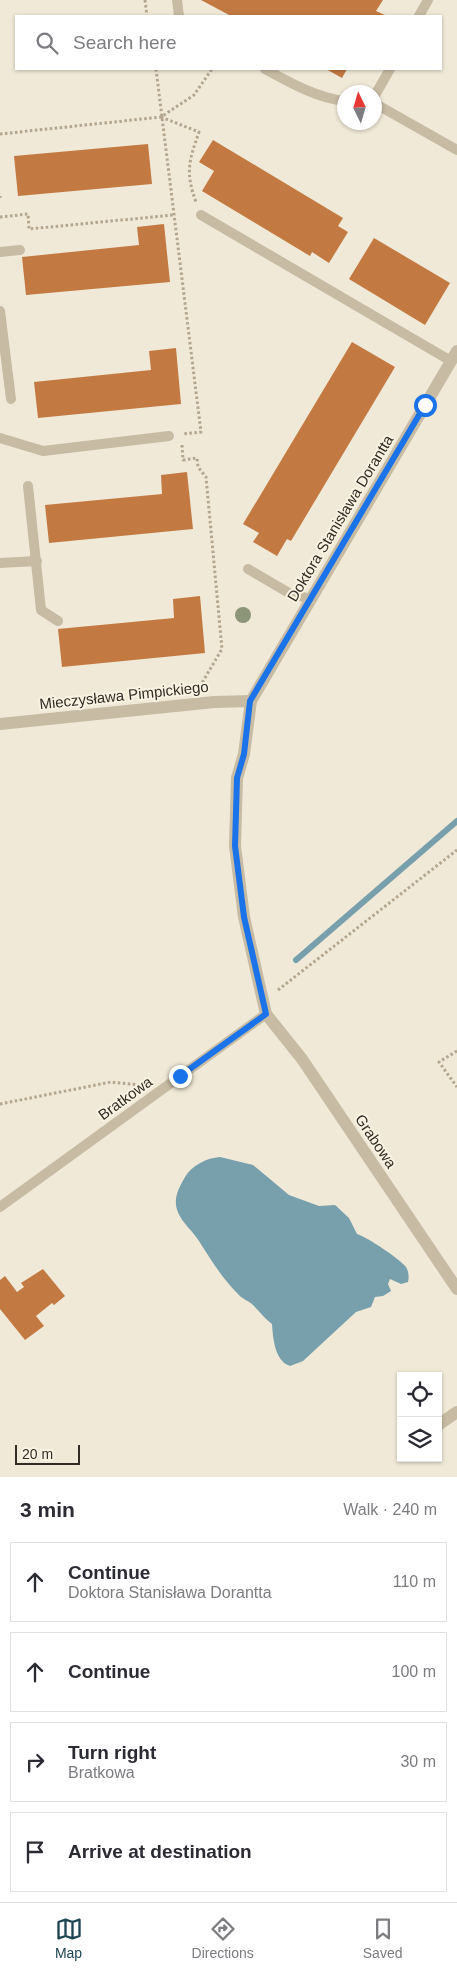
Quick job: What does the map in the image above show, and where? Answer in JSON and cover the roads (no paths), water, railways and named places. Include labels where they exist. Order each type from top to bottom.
[{"type":"street","name":"Doktora Stanisława Dorantta","points":[[250,701],[454,356]]},
{"type":"street","name":"Mieczysława Pimpickiego","points":[[0,724],[204,703],[250,701]]},
{"type":"street","points":[[250,701],[244,754],[237,778],[235,846],[244,917],[266,1014]]},
{"type":"street","name":"Grabowa","points":[[266,1014],[302,1059],[457,1289]]},
{"type":"street","points":[[442,1422],[457,1412]]},
{"type":"lane","points":[[177,0],[179,15]]},
{"type":"lane","points":[[420,15],[428,0]]},
{"type":"lane","points":[[267,70],[306,90],[328,99],[337,100]]},
{"type":"lane","points":[[381,85],[389,70]]},
{"type":"lane","points":[[382,108],[457,150]]},
{"type":"lane","points":[[201,215],[454,356]]},
{"type":"lane","points":[[0,252],[20,250]]},
{"type":"lane","points":[[0,311],[11,399]]},
{"type":"lane","points":[[0,438],[43,450],[169,436]]},
{"type":"lane","points":[[28,486],[41,610],[58,621]]},
{"type":"lane","points":[[0,563],[37,561]]},
{"type":"lane","points":[[248,569],[289,592],[310,599]]},
{"type":"lane","name":"Bratkowa","points":[[0,1207],[266,1014]]},
{"type":"water","points":[[220,1157],[253,1165],[289,1195],[319,1206],[335,1205],[349,1218],[357,1234],[383,1249],[406,1267],[408,1282],[401,1284],[390,1279],[388,1284],[391,1291],[383,1296],[375,1297],[371,1307],[356,1312],[303,1361],[290,1366],[285,1363],[276,1349],[272,1324],[227,1282],[196,1236],[180,1217],[176,1205],[177,1193],[188,1173],[200,1163]]},
{"type":"waterway","points":[[296,960],[457,821]]}]
